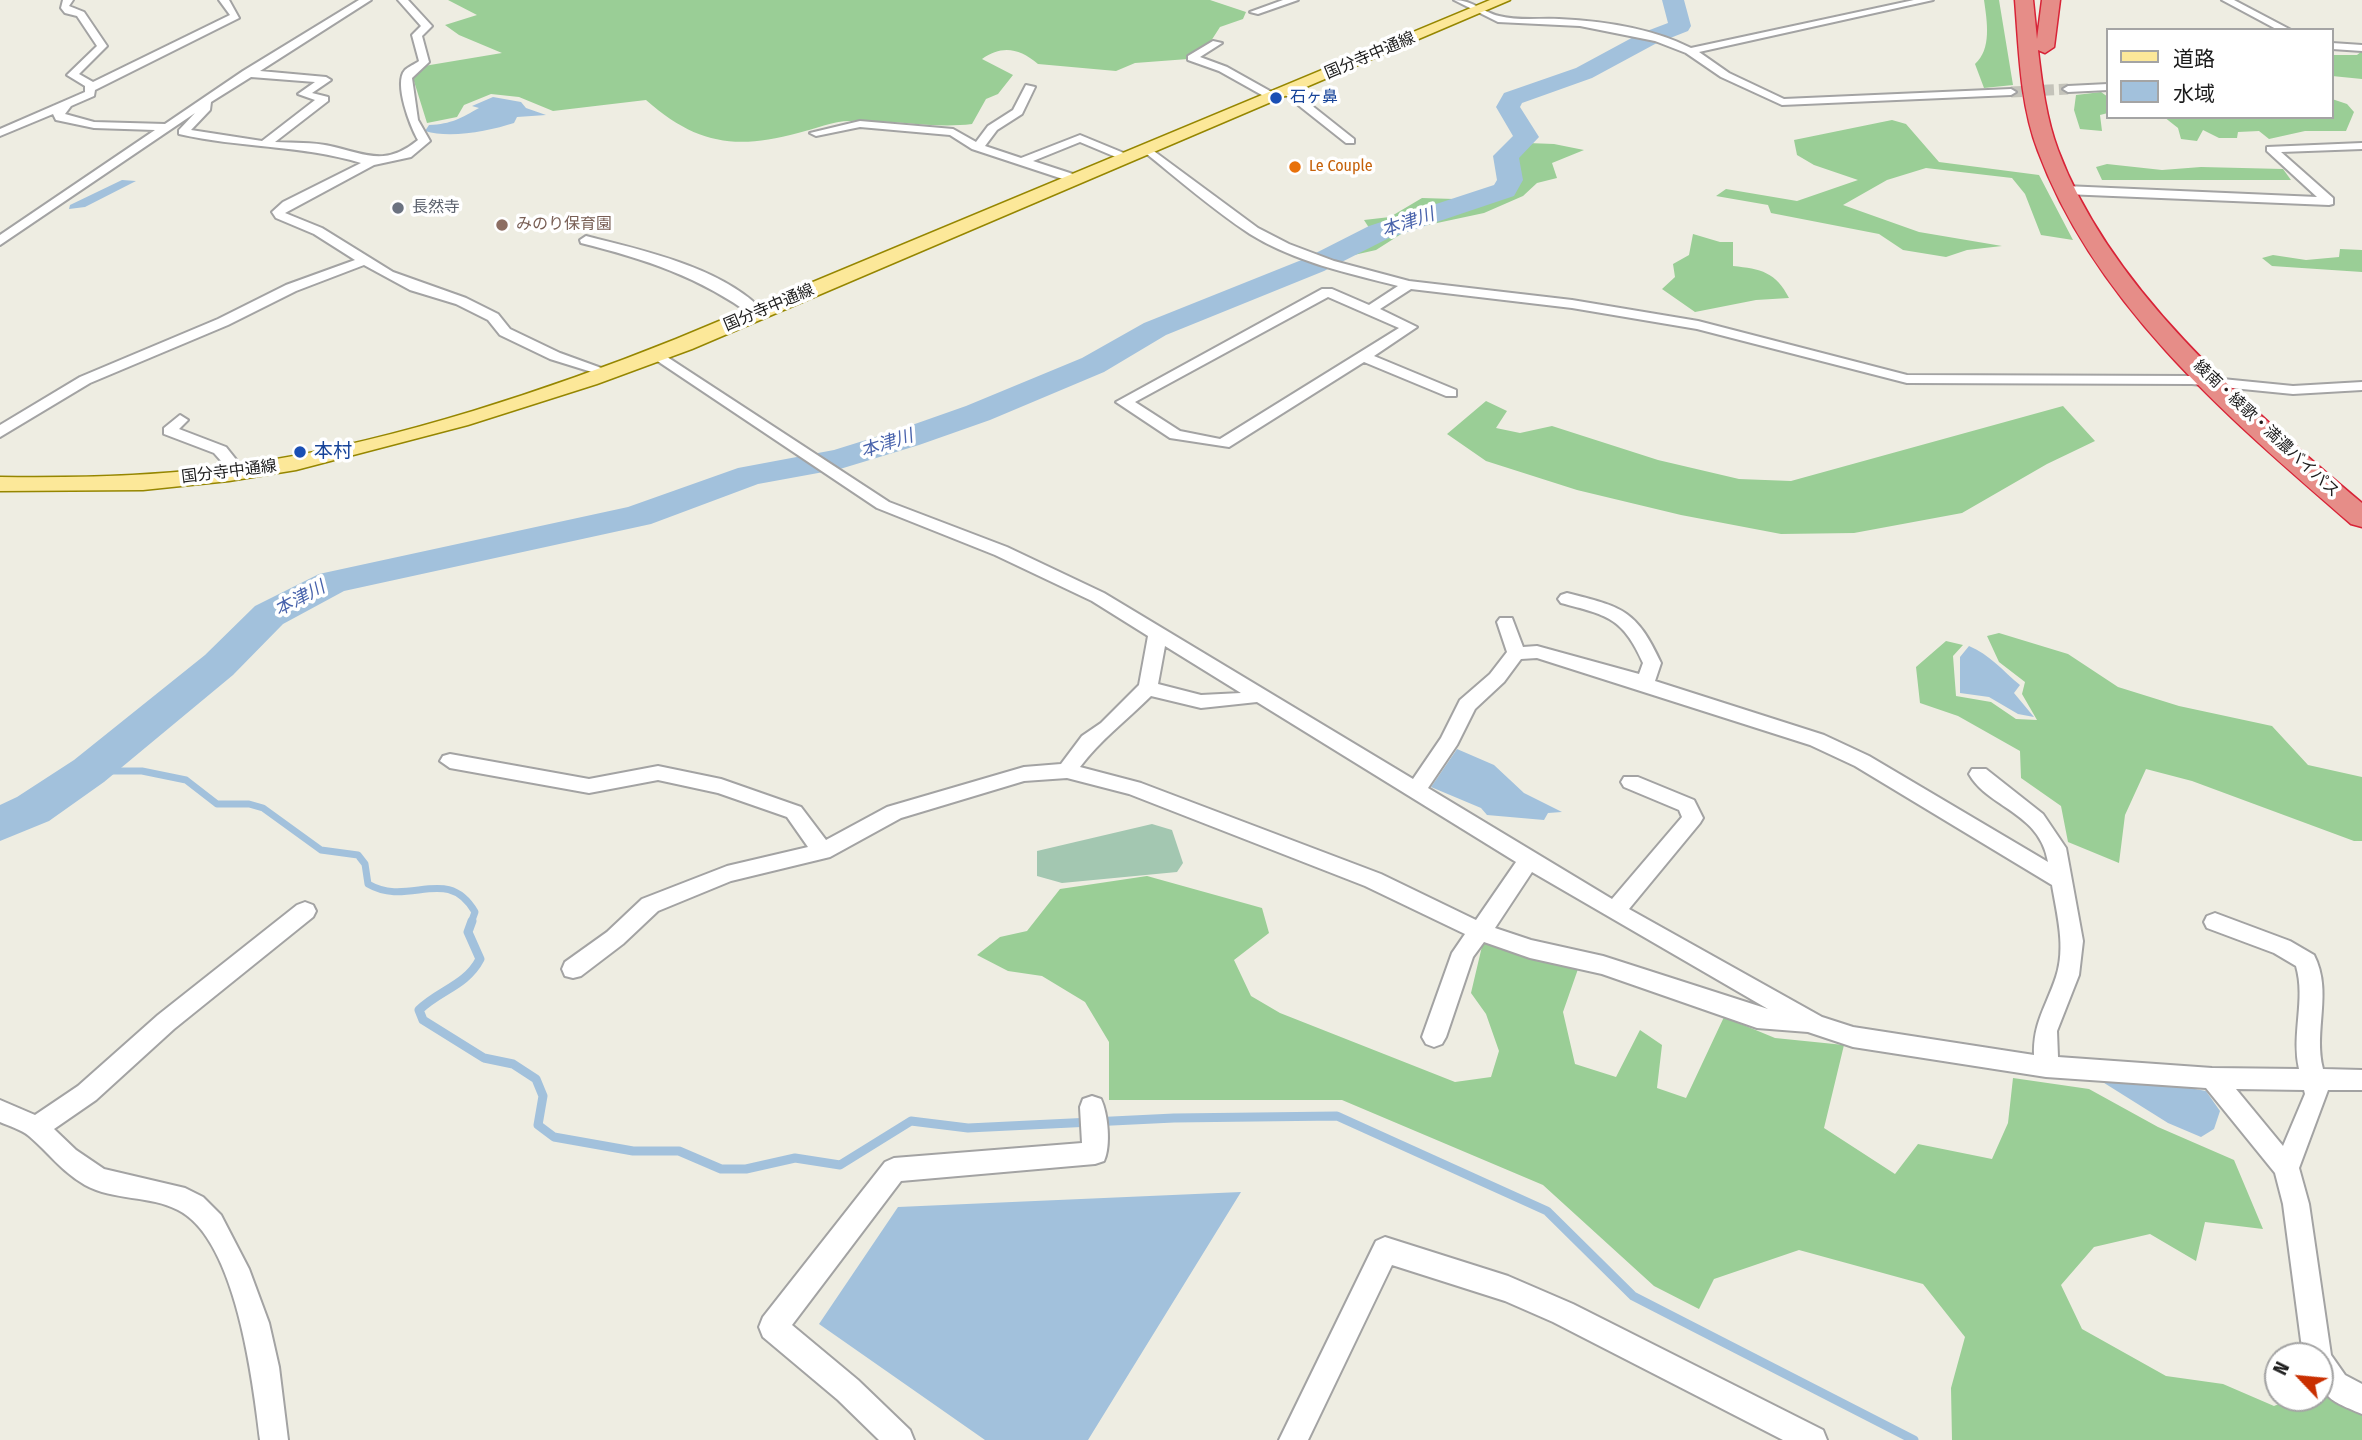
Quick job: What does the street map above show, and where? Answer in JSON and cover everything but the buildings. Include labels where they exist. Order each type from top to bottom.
[{"type":"highway","points":[[2017,0],[2037,46]]},
{"type":"highway","name":"綾南・綾歌・満濃バイパス","points":[[2024,0],[2037,46]]},
{"type":"highway","name":"綾南・綾歌・満濃バイパス","points":[[2040,0],[2037,46],[2038,115],[2101,249],[2145,308],[2214,383],[2362,518]]},
{"type":"highway","points":[[2037,46],[2051,0]]},
{"type":"highway","name":"綾南・綾歌・満濃バイパス","points":[[2076,191],[2167,308],[2243,386],[2362,494]]},
{"type":"main road","name":"国分寺中通線","points":[[1,485],[100,484],[229,474],[350,452],[608,373],[658,355],[1503,0]]},
{"type":"street","points":[[0,133],[90,94],[90,85],[72,75],[102,47],[81,14],[68,11],[64,5],[68,0]]},
{"type":"street","points":[[90,88],[236,16],[225,0]]},
{"type":"street","points":[[0,241],[247,73],[366,0]]},
{"type":"street","points":[[403,0],[427,26],[417,35],[423,49],[424,62],[408,73],[407,78],[412,120],[424,141],[407,155],[371,162],[278,212],[318,231],[363,261],[415,287],[461,301],[494,317],[505,332],[555,356],[608,373]]},
{"type":"street","points":[[1255,12],[1293,0]]},
{"type":"street","points":[[1460,0],[1482,9],[1494,18],[1548,21],[1663,38],[1690,51],[1726,75],[1782,102],[2011,92]]},
{"type":"street","points":[[1690,51],[1928,0]]},
{"type":"street","points":[[2227,0],[2283,28]]},
{"type":"street","points":[[1217,43],[1192,58],[1280,94],[1350,141]]},
{"type":"street","points":[[2334,46],[2362,48]]},
{"type":"street","points":[[247,73],[326,80],[303,94],[324,99],[264,145]]},
{"type":"street","points":[[2068,89],[2106,87]]},
{"type":"street","points":[[976,148],[987,139],[992,128],[1018,111],[1030,88]]},
{"type":"street","points":[[205,102],[206,108],[183,132],[264,145],[327,149],[371,162]]},
{"type":"street","points":[[66,105],[59,114],[60,118],[76,122],[168,127]]},
{"type":"street","points":[[816,133],[860,124],[910,126],[953,132],[976,148],[1075,179]]},
{"type":"street","points":[[1021,162],[1080,138],[1127,158]]},
{"type":"street","points":[[2076,191],[2329,201],[2271,149],[2362,146]]},
{"type":"street","points":[[1147,149],[1254,231],[1310,258],[1409,285],[1572,304],[1698,325],[1907,379],[2214,383],[2293,390],[2362,386]]},
{"type":"street","points":[[586,240],[668,260],[721,285],[758,313]]},
{"type":"street","points":[[0,432],[85,380],[223,322],[291,288],[363,261]]},
{"type":"street","points":[[1370,310],[1409,285]]},
{"type":"street","points":[[1327,292],[1370,310],[1409,327],[1223,444],[1175,435],[1125,402],[1327,292]]},
{"type":"street","points":[[658,355],[883,505],[1001,551],[1098,597],[1158,632],[1256,696],[1614,911],[1814,1024],[1853,1037],[2046,1068],[2082,1067],[2212,1078],[2362,1080]]},
{"type":"street","points":[[1363,356],[1451,393]]},
{"type":"street","points":[[180,420],[169,431],[220,450],[230,462],[229,474]]},
{"type":"street","points":[[1567,599],[1619,612],[1640,634],[1652,663],[1647,678],[1635,681]]},
{"type":"street","points":[[1506,622],[1516,653]]},
{"type":"street","points":[[1067,771],[1089,741],[1108,728],[1147,687],[1158,632]]},
{"type":"street","points":[[1516,653],[1537,652],[1817,740],[1862,761],[2062,881]]},
{"type":"street","points":[[1416,790],[1450,740],[1467,705],[1497,678],[1516,653]]},
{"type":"street","points":[[1147,687],[1168,698],[1234,702],[1256,696]]},
{"type":"street","points":[[450,761],[589,786],[658,773],[721,786],[794,812],[822,851]]},
{"type":"street","points":[[573,969],[615,938],[650,905],[727,874],[822,851],[894,812],[1024,774],[1067,771],[1134,788],[1373,880],[1478,931],[1530,949],[1603,965],[1757,1018],[1814,1024]]},
{"type":"street","points":[[1979,774],[2036,819],[2056,848],[2071,941],[2068,975],[2045,1031],[2046,1068]]},
{"type":"street","points":[[1614,911],[1693,818],[1687,805],[1630,782]]},
{"type":"street","points":[[1434,1037],[1463,953],[1502,902],[1529,859]]},
{"type":"street","points":[[37,1127],[87,1093],[166,1022],[305,911]]},
{"type":"street","points":[[2215,922],[2282,947],[2306,961],[2313,985],[2305,1049],[2317,1094],[2286,1168]]},
{"type":"street","points":[[1708,1001],[1722,974]]},
{"type":"street","points":[[2212,1078],[2286,1168],[2296,1204],[2304,1284],[2314,1342]]},
{"type":"street","points":[[900,1440],[848,1390],[773,1327],[894,1170],[1095,1153],[1092,1107]]},
{"type":"street","points":[[0,1111],[37,1127],[48,1143],[102,1181],[146,1189],[187,1201],[214,1223],[249,1298],[265,1354],[274,1440]]},
{"type":"street","points":[[1293,1440],[1385,1251],[1508,1289],[1563,1313],[1813,1440]]},
{"type":"street","points":[[2334,1384],[2362,1399]]},
{"type":"green space","points":[[448,0],[1210,0],[1246,12],[1243,19],[1220,27],[1211,41],[1188,59],[1135,63],[1116,71],[1038,64],[1010,50],[989,55],[982,59],[1013,75],[998,94],[986,99],[972,124],[844,121],[775,138],[735,142],[699,134],[682,126],[646,100],[553,111],[519,97],[491,94],[464,105],[457,117],[427,123],[413,78],[424,66],[502,53],[459,35],[445,25],[477,15]]},
{"type":"green space","points":[[1984,0],[1999,0],[2013,85],[1984,88],[1975,64],[1986,43]]},
{"type":"green space","points":[[2362,51],[2362,79],[2334,76],[2334,55],[2357,55]]},
{"type":"green space","points":[[2101,92],[2106,96],[2106,114],[2100,115],[2102,131],[2080,129],[2074,110],[2076,95]]},
{"type":"green space","points":[[2334,100],[2347,104],[2354,112],[2346,131],[2305,131],[2269,139],[2259,131],[2238,132],[2237,138],[2219,138],[2203,130],[2197,141],[2181,139],[2178,128],[2167,119],[2334,119]]},
{"type":"green space","points":[[1892,120],[1906,124],[1939,162],[2039,175],[2073,240],[2041,235],[2025,194],[2012,178],[1926,168],[1887,180],[1843,205],[1919,232],[2002,246],[1967,250],[1946,257],[1903,250],[1879,234],[1771,213],[1768,205],[1716,196],[1726,189],[1797,201],[1858,180],[1814,165],[1797,155],[1794,140]]},
{"type":"green space","points":[[1528,143],[1554,144],[1584,150],[1552,163],[1557,178],[1537,183],[1523,196],[1484,213],[1409,229],[1376,250],[1354,255],[1347,249],[1375,237],[1364,220],[1390,217],[1422,198],[1487,200],[1508,192],[1514,181],[1511,159]]},
{"type":"green space","points":[[2107,164],[2162,170],[2201,167],[2283,169],[2291,180],[2102,180],[2096,167]]},
{"type":"green space","points":[[1693,234],[1720,242],[1733,242],[1733,266],[1767,273],[1779,282],[1789,298],[1756,300],[1695,312],[1662,289],[1675,277],[1673,264],[1689,255]]},
{"type":"green space","points":[[2340,249],[2362,250],[2362,272],[2272,266],[2262,258],[2273,255],[2306,260],[2339,257]]},
{"type":"green space","points":[[1486,401],[1507,411],[1496,428],[1520,433],[1552,426],[1658,460],[1739,479],[1791,481],[2063,406],[2095,441],[2047,464],[1962,513],[1854,533],[1781,534],[1681,515],[1577,490],[1486,461],[1447,434]]},
{"type":"green space","points":[[1999,633],[2068,654],[2118,687],[2179,706],[2272,726],[2308,765],[2362,777],[2362,841],[2354,841],[2192,781],[2146,769],[2125,815],[2119,863],[2068,842],[2061,806],[2021,778],[2020,751],[1958,716],[1920,703],[1916,667],[1946,641],[1963,645],[1953,656],[1956,696],[1991,702],[2016,719],[2037,720],[2022,694],[2025,682],[1999,662],[1987,636]]},
{"type":"green space","points":[[1152,824],[1172,830],[1183,863],[1177,872],[1062,883],[1037,876],[1037,851]]},
{"type":"green space","points":[[1147,876],[1262,908],[1269,933],[1234,960],[1251,996],[1280,1013],[1455,1082],[1491,1077],[1499,1051],[1486,1014],[1471,993],[1483,942],[1578,969],[1563,1012],[1575,1064],[1616,1077],[1640,1030],[1662,1045],[1657,1088],[1686,1098],[1724,1017],[1775,1038],[1844,1045],[1824,1128],[1895,1174],[1918,1144],[1992,1159],[2008,1123],[2013,1078],[2089,1089],[2158,1127],[2234,1160],[2263,1229],[2205,1222],[2196,1261],[2150,1234],[2094,1247],[2061,1285],[2082,1329],[2166,1376],[2223,1384],[2264,1402],[2264,1412],[2334,1412],[2334,1395],[2362,1412],[2362,1440],[1952,1440],[1951,1388],[1965,1337],[1923,1284],[1799,1250],[1714,1279],[1699,1309],[1654,1286],[1543,1185],[1342,1100],[1109,1100],[1109,1042],[1085,1002],[1042,976],[1008,971],[977,955],[1000,937],[1027,931],[1060,889]]},
{"type":"water","points":[[493,97],[521,102],[526,108],[546,115],[517,117],[514,123],[470,133],[425,131],[429,125],[461,118],[479,108],[472,106]]},
{"type":"water","points":[[122,180],[136,181],[85,207],[69,209],[70,205]]},
{"type":"water","points":[[1969,646],[1989,658],[2020,685],[2014,693],[2034,717],[2018,714],[1989,697],[1960,693],[1960,657]]},
{"type":"water","points":[[1457,749],[1494,765],[1524,793],[1562,812],[1548,813],[1544,820],[1487,815],[1481,808],[1431,787]]},
{"type":"water","points":[[2101,1081],[2206,1091],[2220,1111],[2214,1129],[2201,1137],[2168,1123]]},
{"type":"water","points":[[1241,1192],[1088,1440],[985,1440],[819,1324],[898,1207]]},
{"type":"waterway","name":"本津川","points":[[0,824],[33,809],[89,771],[219,665],[269,615],[332,582],[638,516],[750,475],[840,459],[907,438],[978,413],[1093,365],[1155,329],[1314,265],[1379,232],[1505,190],[1510,180],[1506,156],[1526,137],[1508,107],[1512,98],[1584,73],[1647,39],[1680,26],[1673,0]]},
{"type":"waterway","points":[[89,771],[142,771],[186,780],[217,804],[249,804],[263,808],[321,850],[358,855],[365,864],[368,884],[398,892],[440,888],[452,891],[464,898],[475,912],[471,923]]},
{"type":"waterway","points":[[472,921],[468,932],[480,959],[460,982],[419,1010],[423,1020],[484,1058],[513,1064],[536,1079],[543,1096],[538,1125],[554,1137],[633,1151],[679,1151],[721,1169],[746,1169],[795,1158],[840,1165],[911,1121],[968,1128],[1174,1118],[1337,1116],[1547,1211],[1633,1296],[1914,1440]]},
{"type":"tunnel","points":[[2011,92],[2068,89]]},
{"type":"place","name":"石ヶ鼻","points":[[1276,98]]},
{"type":"place","name":"Le Couple","points":[[1295,167]]},
{"type":"place","name":"長然寺","points":[[398,208]]},
{"type":"place","name":"みのり保育園","points":[[502,225]]},
{"type":"place","name":"本村","points":[[300,452]]}]
